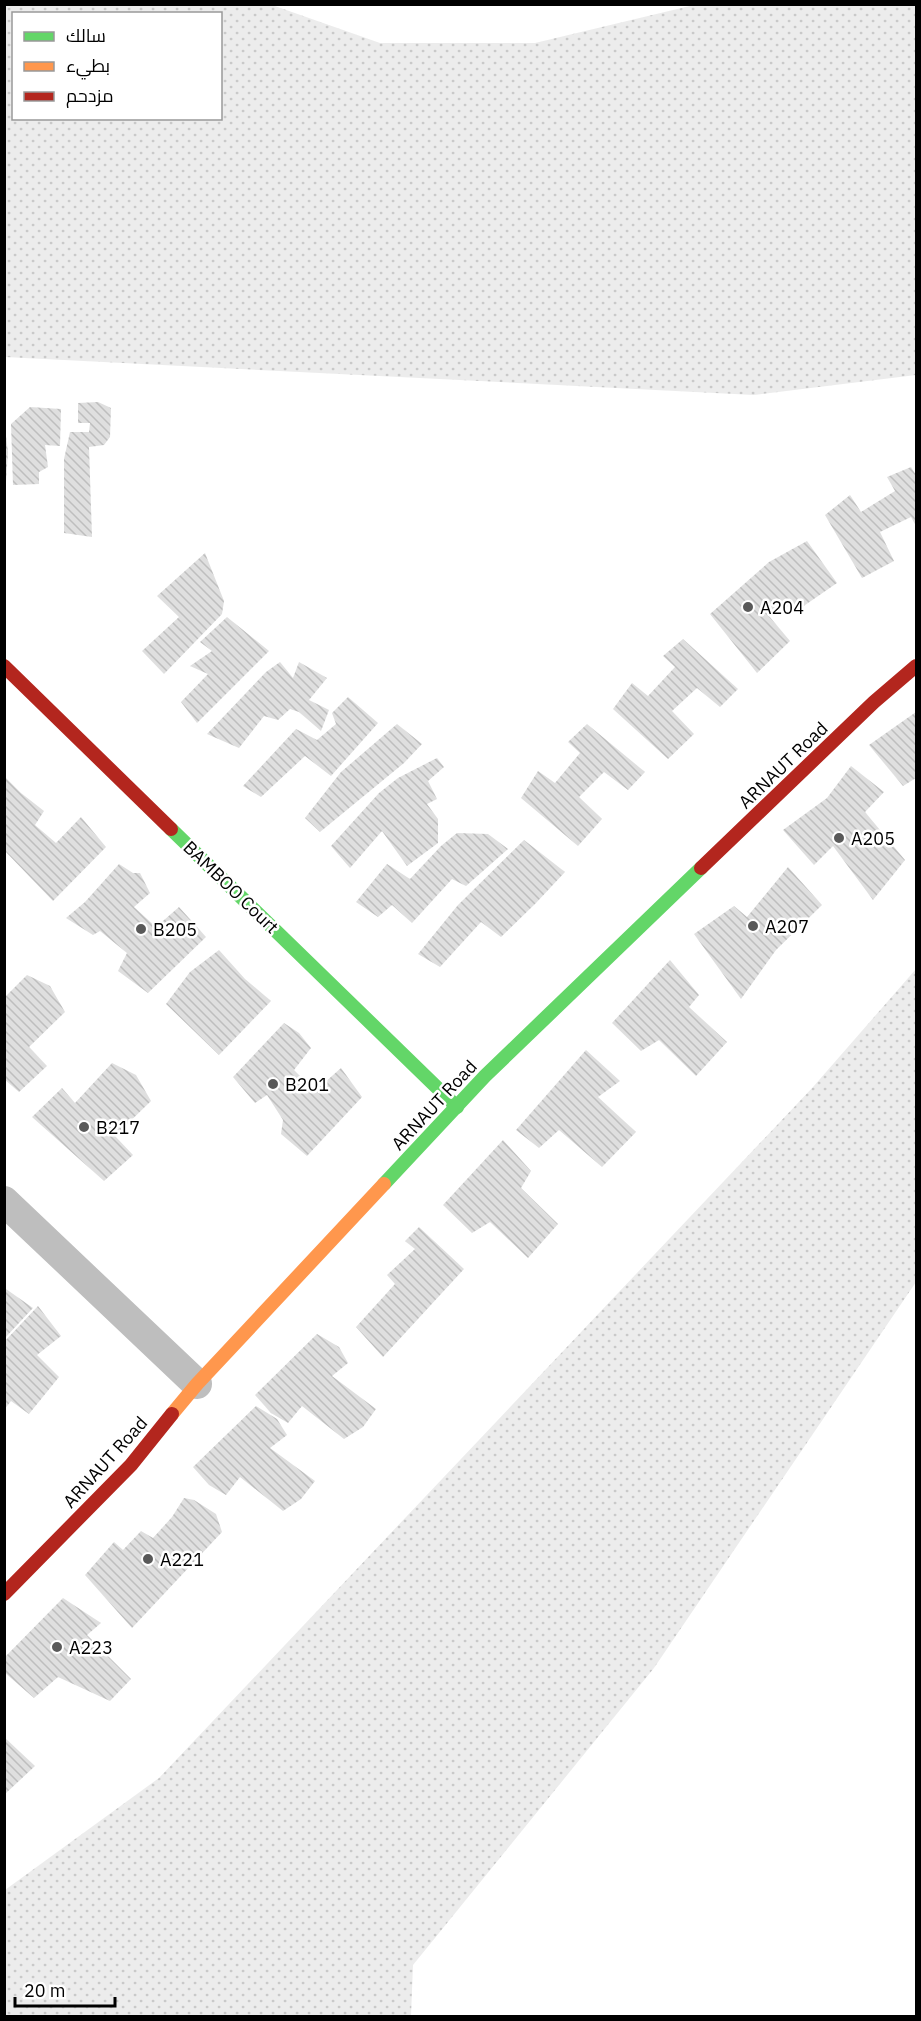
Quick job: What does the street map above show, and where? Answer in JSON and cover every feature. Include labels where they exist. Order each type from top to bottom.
[{"type":"street","name":"BAMBOO Court","points":[[4,666],[457,1107]]},
{"type":"street","name":"ARNAUT Road","points":[[4,1594],[131,1465],[197,1384],[485,1076],[874,702],[916,666]]},
{"type":"street","points":[[4,1201],[197,1384]]},
{"type":"shaded area","points":[[4,5],[272,5],[380,43],[535,43],[694,5],[916,5],[916,375],[754,395],[5,357]]},
{"type":"shaded area","points":[[916,969],[916,1282],[654,1668],[413,1965],[411,2016],[5,2016],[5,1890],[159,1778],[813,1087]]},
{"type":"building","points":[[98,402],[111,408],[110,437],[104,445],[89,447],[92,537],[64,533],[64,459],[70,432],[89,432],[90,423],[78,423],[78,403]]},
{"type":"building","points":[[30,407],[61,409],[60,446],[45,445],[48,467],[39,472],[39,484],[13,485],[11,424]]},
{"type":"building","points":[[4,436],[6,436],[8,452],[6,482],[4,482]]},
{"type":"building","points":[[911,467],[916,475],[916,526],[911,517],[880,532],[894,561],[862,578],[825,515],[850,495],[861,512],[895,491],[887,477]]},
{"type":"building","name":"A204","points":[[807,541],[837,583],[795,612],[783,603],[769,616],[790,641],[757,673],[710,614],[769,562]]},
{"type":"building","points":[[205,553],[224,601],[222,614],[164,674],[142,651],[179,617],[157,596]]},
{"type":"building","points":[[227,617],[269,651],[197,723],[181,702],[208,674],[190,666],[212,651],[200,642]]},
{"type":"building","points":[[683,639],[738,689],[720,707],[697,688],[672,711],[694,734],[668,759],[613,709],[632,683],[648,696],[675,667],[663,656]]},
{"type":"building","points":[[280,662],[293,678],[299,662],[327,678],[309,700],[329,710],[321,731],[299,712],[290,709],[278,720],[264,716],[239,748],[207,734],[266,672]]},
{"type":"building","points":[[348,697],[378,723],[331,776],[305,756],[261,797],[243,786],[296,729],[317,740],[336,724],[332,713]]},
{"type":"building","points":[[916,712],[916,778],[903,786],[869,745]]},
{"type":"building","points":[[397,724],[422,744],[404,763],[320,832],[305,818],[341,772]]},
{"type":"building","points":[[587,724],[645,772],[628,790],[604,772],[579,797],[602,819],[578,846],[521,798],[538,771],[555,783],[580,753],[568,742]]},
{"type":"building","points":[[437,758],[444,767],[428,781],[437,799],[427,804],[438,819],[438,843],[407,866],[382,831],[350,868],[331,846],[379,793],[398,778]]},
{"type":"building","name":"A205","points":[[851,766],[884,792],[865,812],[905,860],[873,900],[833,846],[814,865],[783,830],[827,798]]},
{"type":"building","points":[[6,778],[44,811],[35,825],[56,843],[81,817],[106,847],[53,901],[4,850]]},
{"type":"building","points":[[457,833],[488,834],[508,849],[466,886],[452,879],[412,923],[392,905],[378,917],[356,902],[387,864],[410,879],[441,846]]},
{"type":"building","points":[[524,840],[565,872],[501,937],[481,922],[440,967],[418,954],[458,905]]},
{"type":"building","name":"B205","points":[[119,864],[133,873],[140,873],[150,893],[134,907],[156,927],[179,907],[206,937],[148,993],[118,971],[127,953],[100,931],[93,935],[66,918],[85,902]]},
{"type":"building","name":"A207","points":[[788,867],[822,905],[776,950],[741,999],[694,934],[734,906],[747,917]]},
{"type":"building","points":[[219,950],[245,979],[271,1001],[219,1055],[166,1004],[190,972]]},
{"type":"building","points":[[670,960],[699,995],[689,1007],[727,1042],[696,1076],[659,1040],[641,1051],[612,1023]]},
{"type":"building","points":[[27,975],[50,986],[65,1012],[29,1047],[47,1066],[19,1092],[4,1079],[4,998]]},
{"type":"building","name":"B201","points":[[284,1023],[299,1033],[311,1048],[294,1070],[315,1091],[341,1068],[362,1097],[307,1156],[281,1134],[283,1120],[267,1095],[255,1103],[233,1077]]},
{"type":"building","points":[[586,1050],[620,1081],[598,1097],[636,1132],[602,1167],[559,1130],[539,1148],[516,1130]]},
{"type":"building","name":"B217","points":[[112,1063],[136,1075],[151,1101],[115,1136],[133,1155],[104,1181],[32,1117],[62,1088],[75,1103]]},
{"type":"building","points":[[503,1140],[531,1171],[521,1188],[558,1224],[528,1258],[490,1222],[472,1233],[443,1205]]},
{"type":"building","points":[[419,1227],[464,1269],[383,1357],[356,1327],[395,1284],[387,1275],[415,1249],[405,1241]]},
{"type":"building","points":[[6,1289],[33,1308],[4,1339],[4,1290]]},
{"type":"building","points":[[38,1306],[61,1336],[37,1355],[59,1377],[29,1414],[11,1401],[4,1410],[4,1342]]},
{"type":"building","points":[[317,1334],[339,1347],[348,1363],[332,1376],[376,1409],[363,1427],[344,1439],[302,1406],[288,1423],[271,1413],[255,1395]]},
{"type":"building","points":[[256,1406],[277,1419],[287,1435],[270,1448],[315,1481],[301,1499],[283,1511],[240,1477],[226,1495],[209,1485],[193,1467]]},
{"type":"building","name":"A221","points":[[184,1498],[194,1500],[216,1514],[222,1532],[132,1628],[85,1575],[114,1542],[123,1550],[141,1531],[153,1538],[172,1517]]},
{"type":"building","name":"A223","points":[[63,1598],[101,1623],[87,1635],[131,1679],[110,1701],[58,1677],[34,1698],[4,1672],[4,1658]]},
{"type":"building","points":[[4,1737],[35,1766],[4,1795]]},
{"type":"traffic: fast","points":[[171,829],[457,1107]]},
{"type":"traffic: fast","points":[[384,1184],[485,1076],[701,868]]},
{"type":"traffic: slow","points":[[172,1414],[197,1384],[384,1184]]},
{"type":"traffic: jam","points":[[4,666],[171,829]]},
{"type":"traffic: jam","points":[[701,868],[874,702],[916,666]]},
{"type":"traffic: jam","points":[[4,1594],[131,1465],[172,1414]]},
{"type":"place","name":"A204","points":[[748,607]]},
{"type":"place","name":"A205","points":[[839,838]]},
{"type":"place","name":"A207","points":[[753,926]]},
{"type":"place","name":"B205","points":[[141,929]]},
{"type":"place","name":"B201","points":[[273,1084]]},
{"type":"place","name":"B217","points":[[84,1127]]},
{"type":"place","name":"A221","points":[[148,1559]]},
{"type":"place","name":"A223","points":[[57,1647]]}]
